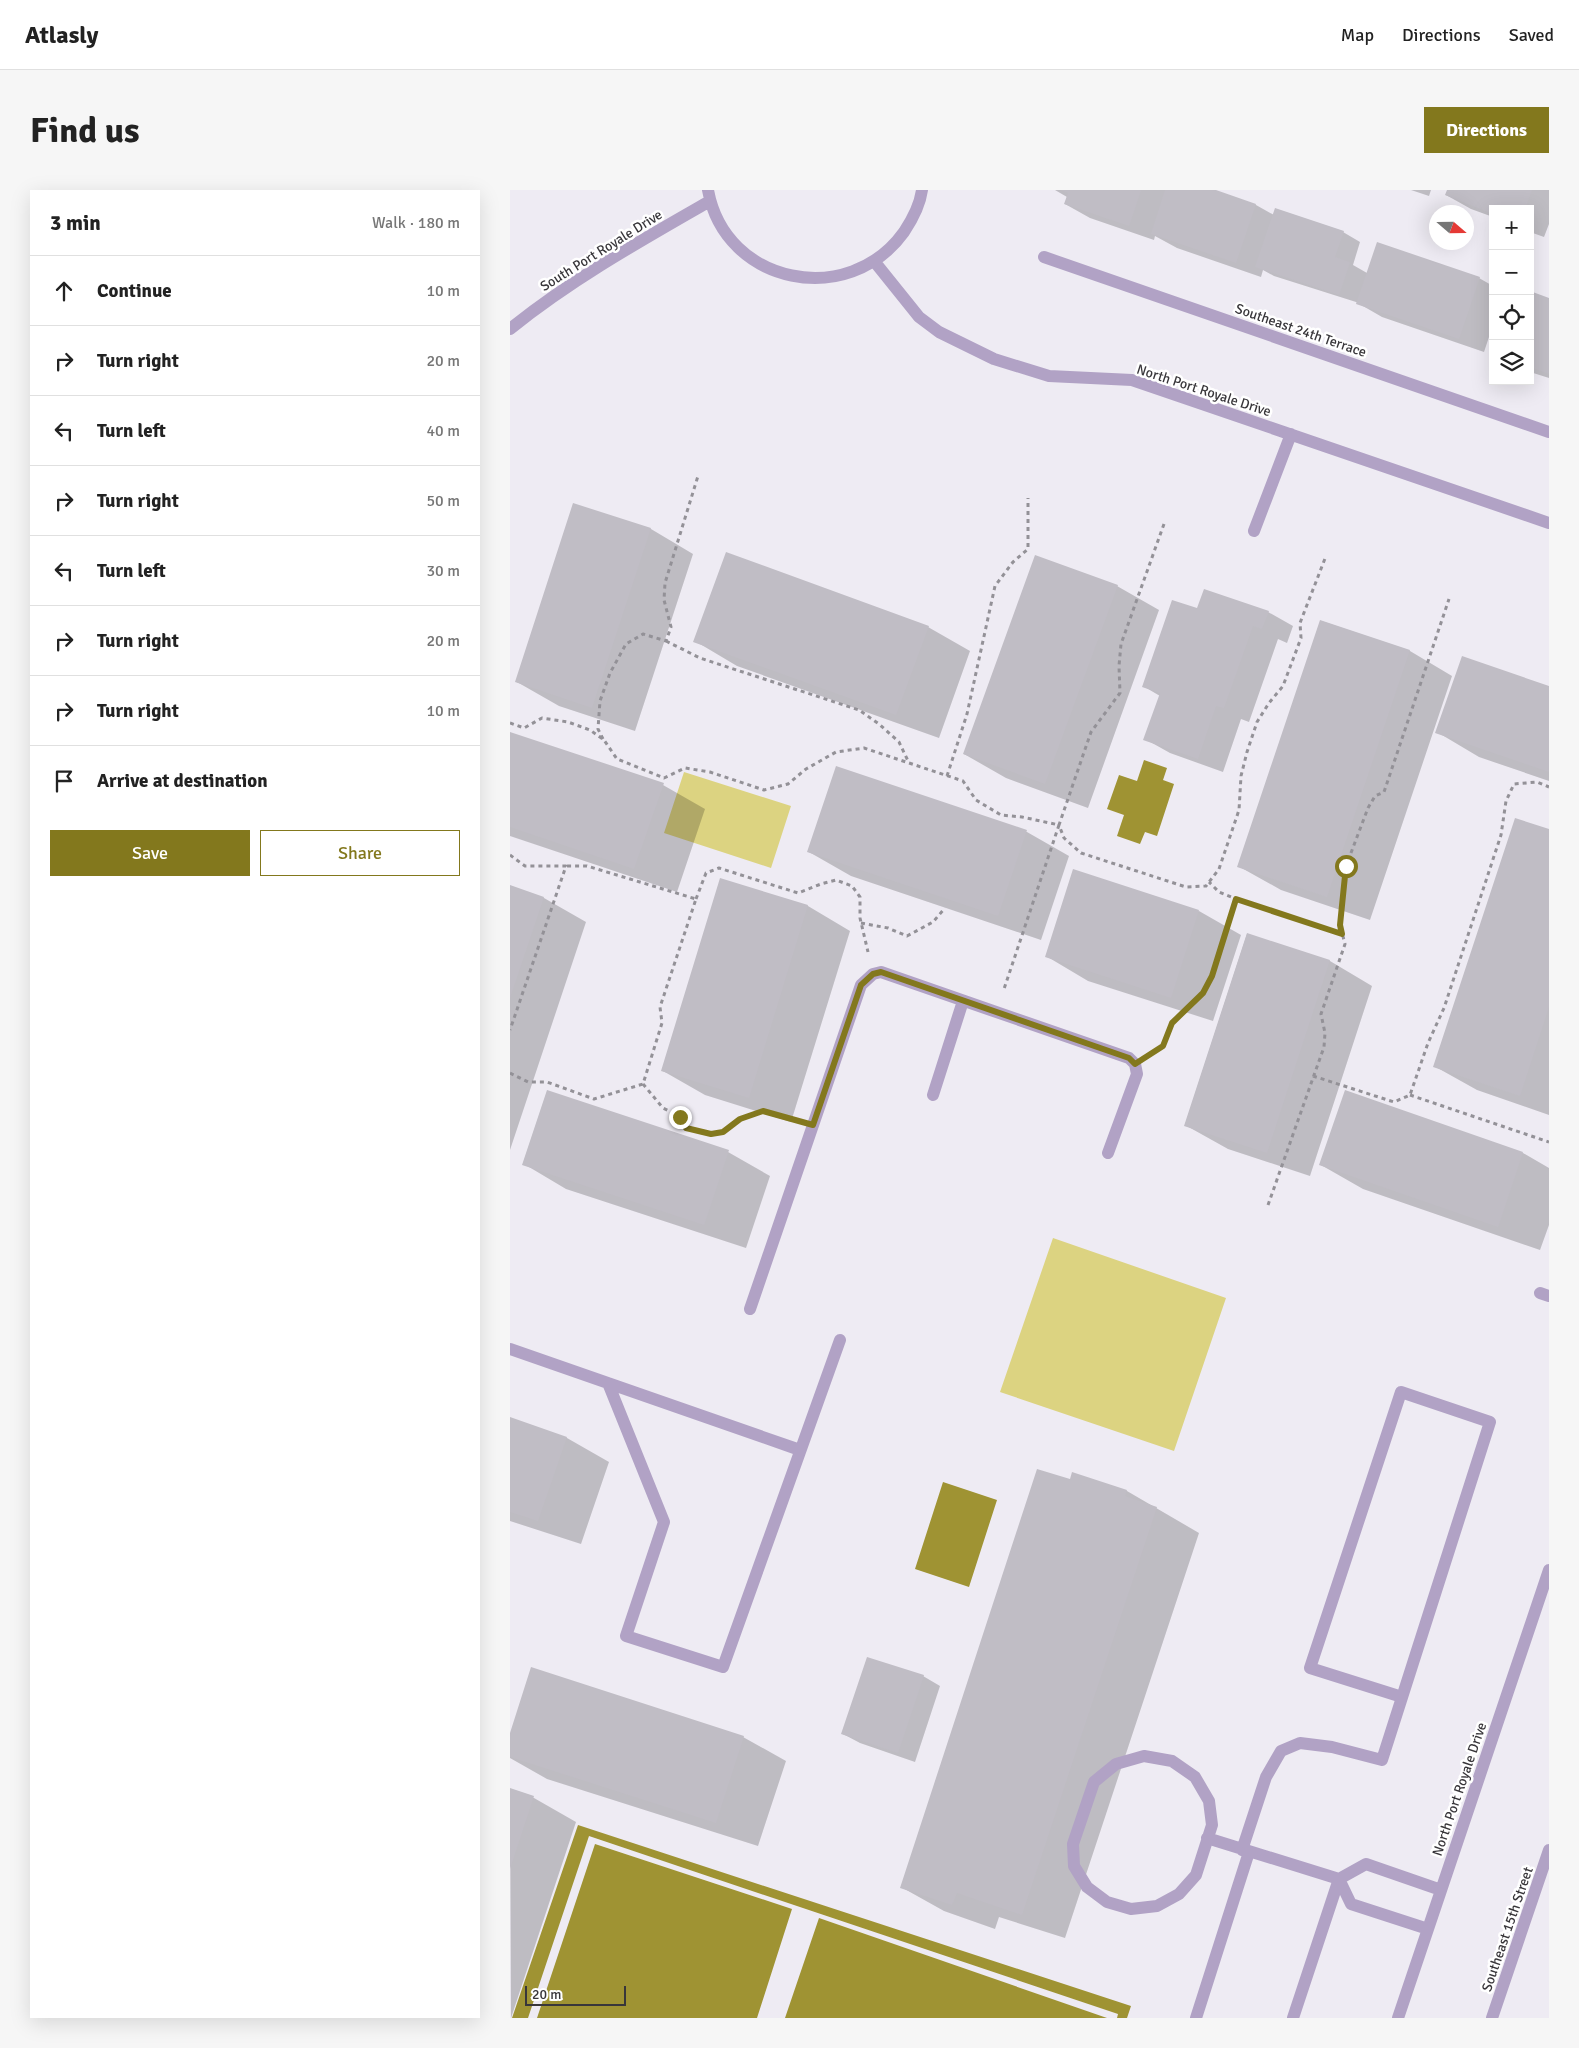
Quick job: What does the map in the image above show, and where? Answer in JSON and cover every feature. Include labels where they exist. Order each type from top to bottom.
[{"type":"street","points":[[709,195],[720,224],[735,244],[754,261],[776,272],[801,278],[826,278],[851,273],[874,261],[895,244],[911,222],[922,190]]},
{"type":"street","name":"South Port Royale Drive","points":[[510,329],[540,305],[709,195]]},
{"type":"street","name":"Southeast 24th Terrace","points":[[1044,257],[1549,432]]},
{"type":"street","name":"North Port Royale Drive","points":[[874,261],[919,317],[940,332],[994,359],[1049,376],[1132,380],[1549,523]]},
{"type":"street","points":[[1254,531],[1291,434]]},
{"type":"street","points":[[750,1309],[861,985],[873,974],[881,972],[1129,1058],[1135,1064],[1136,1074],[1108,1153]]},
{"type":"street","points":[[933,1096],[963,1001]]},
{"type":"street","points":[[608,1383],[664,1522],[626,1636],[723,1667],[840,1340]]},
{"type":"street","points":[[510,1349],[800,1450]]},
{"type":"street","points":[[1196,2018],[1266,1777],[1281,1751],[1300,1743],[1332,1747],[1382,1760],[1402,1698],[1490,1422],[1401,1392],[1310,1668],[1402,1698]]},
{"type":"street","name":"North Port Royale Drive","points":[[1398,2018],[1549,1570]]},
{"type":"street","points":[[1144,1756],[1172,1761],[1195,1777],[1210,1801],[1212,1825],[1207,1838],[1196,1875],[1179,1894],[1156,1906],[1131,1909],[1107,1902],[1087,1887],[1074,1866],[1073,1844],[1094,1782],[1116,1764],[1144,1756]]},
{"type":"street","points":[[1207,1838],[1339,1879],[1351,1904],[1428,1929]]},
{"type":"street","name":"Southeast 15th Street","points":[[1492,2018],[1549,1850]]},
{"type":"street","points":[[1293,2018],[1339,1879],[1366,1864],[1441,1890]]},
{"type":"path","points":[[666,641],[672,628],[664,600],[665,583],[698,476]]},
{"type":"path","points":[[947,776],[967,714],[995,586],[1013,562],[1028,549],[1028,498]]},
{"type":"path","points":[[996,1012],[1091,732],[1120,693],[1119,666],[1121,644],[1164,524]]},
{"type":"path","points":[[1059,825],[1064,838],[1081,853],[1186,887],[1206,886],[1219,869],[1239,810],[1241,776],[1247,752],[1258,722],[1269,703],[1283,686],[1302,638],[1300,623],[1326,556]]},
{"type":"path","points":[[1268,1205],[1324,1047],[1325,1033],[1321,1014],[1345,944],[1340,925],[1346,866],[1368,808],[1375,796],[1384,792],[1449,599]]},
{"type":"path","points":[[910,764],[899,742],[879,724],[859,710],[700,658],[666,641],[642,634],[626,644],[610,673],[600,701],[598,729],[617,759],[664,778],[685,768],[710,772],[764,790],[788,784],[806,769],[836,752],[864,748],[910,764],[963,781],[976,800],[1001,815],[1022,817],[1059,825]]},
{"type":"path","points":[[510,723],[524,728],[542,718],[568,722],[590,730],[604,740]]},
{"type":"path","points":[[1410,1095],[1428,1043],[1444,1008],[1501,835],[1506,801],[1514,784],[1537,782],[1549,787]]},
{"type":"path","points":[[510,855],[525,866],[587,866],[696,899]]},
{"type":"path","points":[[510,1030],[566,866]]},
{"type":"path","points":[[643,1084],[662,1023],[660,1007],[706,874],[719,868],[798,893],[836,880],[852,886],[860,898],[861,923],[873,974]]},
{"type":"path","points":[[1209,882],[1219,892],[1236,899],[1342,934]]},
{"type":"path","points":[[1135,1064],[1163,1046],[1172,1023],[1203,993],[1212,976],[1236,899]]},
{"type":"path","points":[[861,923],[888,928],[907,936],[933,922],[945,908]]},
{"type":"path","points":[[510,1073],[528,1082],[547,1082],[594,1099],[643,1084]]},
{"type":"path","points":[[1313,1076],[1394,1102],[1410,1095],[1549,1142]]},
{"type":"path","points":[[643,1084],[663,1108],[680,1117],[686,1128],[694,1130],[711,1134],[723,1132],[740,1119],[763,1111],[813,1125]]},
{"type":"shaded area","points":[[1144,760],[1167,768],[1163,780],[1174,784],[1157,836],[1145,832],[1140,844],[1117,836],[1124,815],[1107,809],[1119,775],[1137,781]]},
{"type":"shaded area","points":[[684,772],[791,806],[771,868],[664,833]]},
{"type":"shaded area","points":[[1053,1238],[1226,1298],[1174,1451],[1000,1392]]},
{"type":"shaded area","points":[[943,1482],[997,1500],[969,1587],[915,1569]]},
{"type":"shaded area","points":[[578,1825],[1131,2006],[1127,2018],[512,2018]]},
{"type":"pier","points":[[589,1836],[1118,2014],[1117,2018],[1107,2018],[819,1918],[785,2018],[757,2018],[792,1909],[595,1844],[537,2018],[528,2018]]},
{"type":"building","points":[[1060,190],[1141,190],[1129,226],[1064,204],[1068,193]]},
{"type":"building","points":[[1165,190],[1216,190],[1256,204],[1236,263],[1151,234]]},
{"type":"building","points":[[1447,190],[1532,190],[1526,205],[1489,205],[1489,212],[1445,195]]},
{"type":"building","points":[[1275,208],[1344,231],[1335,257],[1350,262],[1339,295],[1255,267]]},
{"type":"building","points":[[1377,242],[1480,277],[1459,339],[1356,304]]},
{"type":"building","points":[[1534,292],[1549,298],[1549,374],[1534,368]]},
{"type":"building","points":[[573,503],[651,528],[592,708],[515,682]]},
{"type":"building","points":[[726,552],[929,626],[896,715],[693,642]]},
{"type":"building","points":[[1035,555],[1118,585],[1045,784],[963,754]]},
{"type":"building","points":[[1204,589],[1269,611],[1262,629],[1253,626],[1224,708],[1216,706],[1198,759],[1143,740],[1160,693],[1142,687],[1172,600],[1197,608]]},
{"type":"building","points":[[1320,620],[1410,650],[1327,897],[1237,867]]},
{"type":"building","points":[[1462,656],[1549,686],[1549,772],[1435,733]]},
{"type":"building","points":[[510,732],[664,783],[634,869],[510,827]]},
{"type":"building","points":[[836,766],[1027,830],[998,916],[807,852]]},
{"type":"building","points":[[1515,818],[1549,829],[1549,1007],[1520,1096],[1433,1067]]},
{"type":"building","points":[[1073,869],[1199,910],[1171,998],[1045,957]]},
{"type":"building","points":[[720,878],[808,905],[749,1098],[661,1071]]},
{"type":"building","points":[[510,885],[544,897],[510,998]]},
{"type":"building","points":[[1247,933],[1330,960],[1267,1153],[1184,1126]]},
{"type":"building","points":[[547,1090],[729,1150],[704,1225],[522,1165]]},
{"type":"building","points":[[1345,1090],[1523,1152],[1498,1227],[1319,1165]]},
{"type":"building","points":[[510,1417],[567,1437],[538,1521],[510,1512]]},
{"type":"building","points":[[1037,1469],[1070,1479],[1072,1472],[1127,1490],[1125,1496],[1157,1507],[1022,1915],[957,1893],[952,1905],[900,1888]]},
{"type":"building","points":[[867,1657],[924,1675],[898,1753],[841,1734]]},
{"type":"building","points":[[531,1667],[744,1736],[716,1823],[510,1757],[510,1733]]},
{"type":"building","points":[[510,1788],[534,1796],[510,1869]]},
{"type":"route","points":[[680,1117],[686,1128],[711,1134],[723,1132],[740,1119],[763,1111],[813,1125],[861,985],[873,974],[881,972],[1129,1058],[1135,1064],[1163,1046],[1172,1023],[1188,1010],[1203,993],[1212,976],[1236,899],[1342,934],[1340,925],[1346,866]]}]
